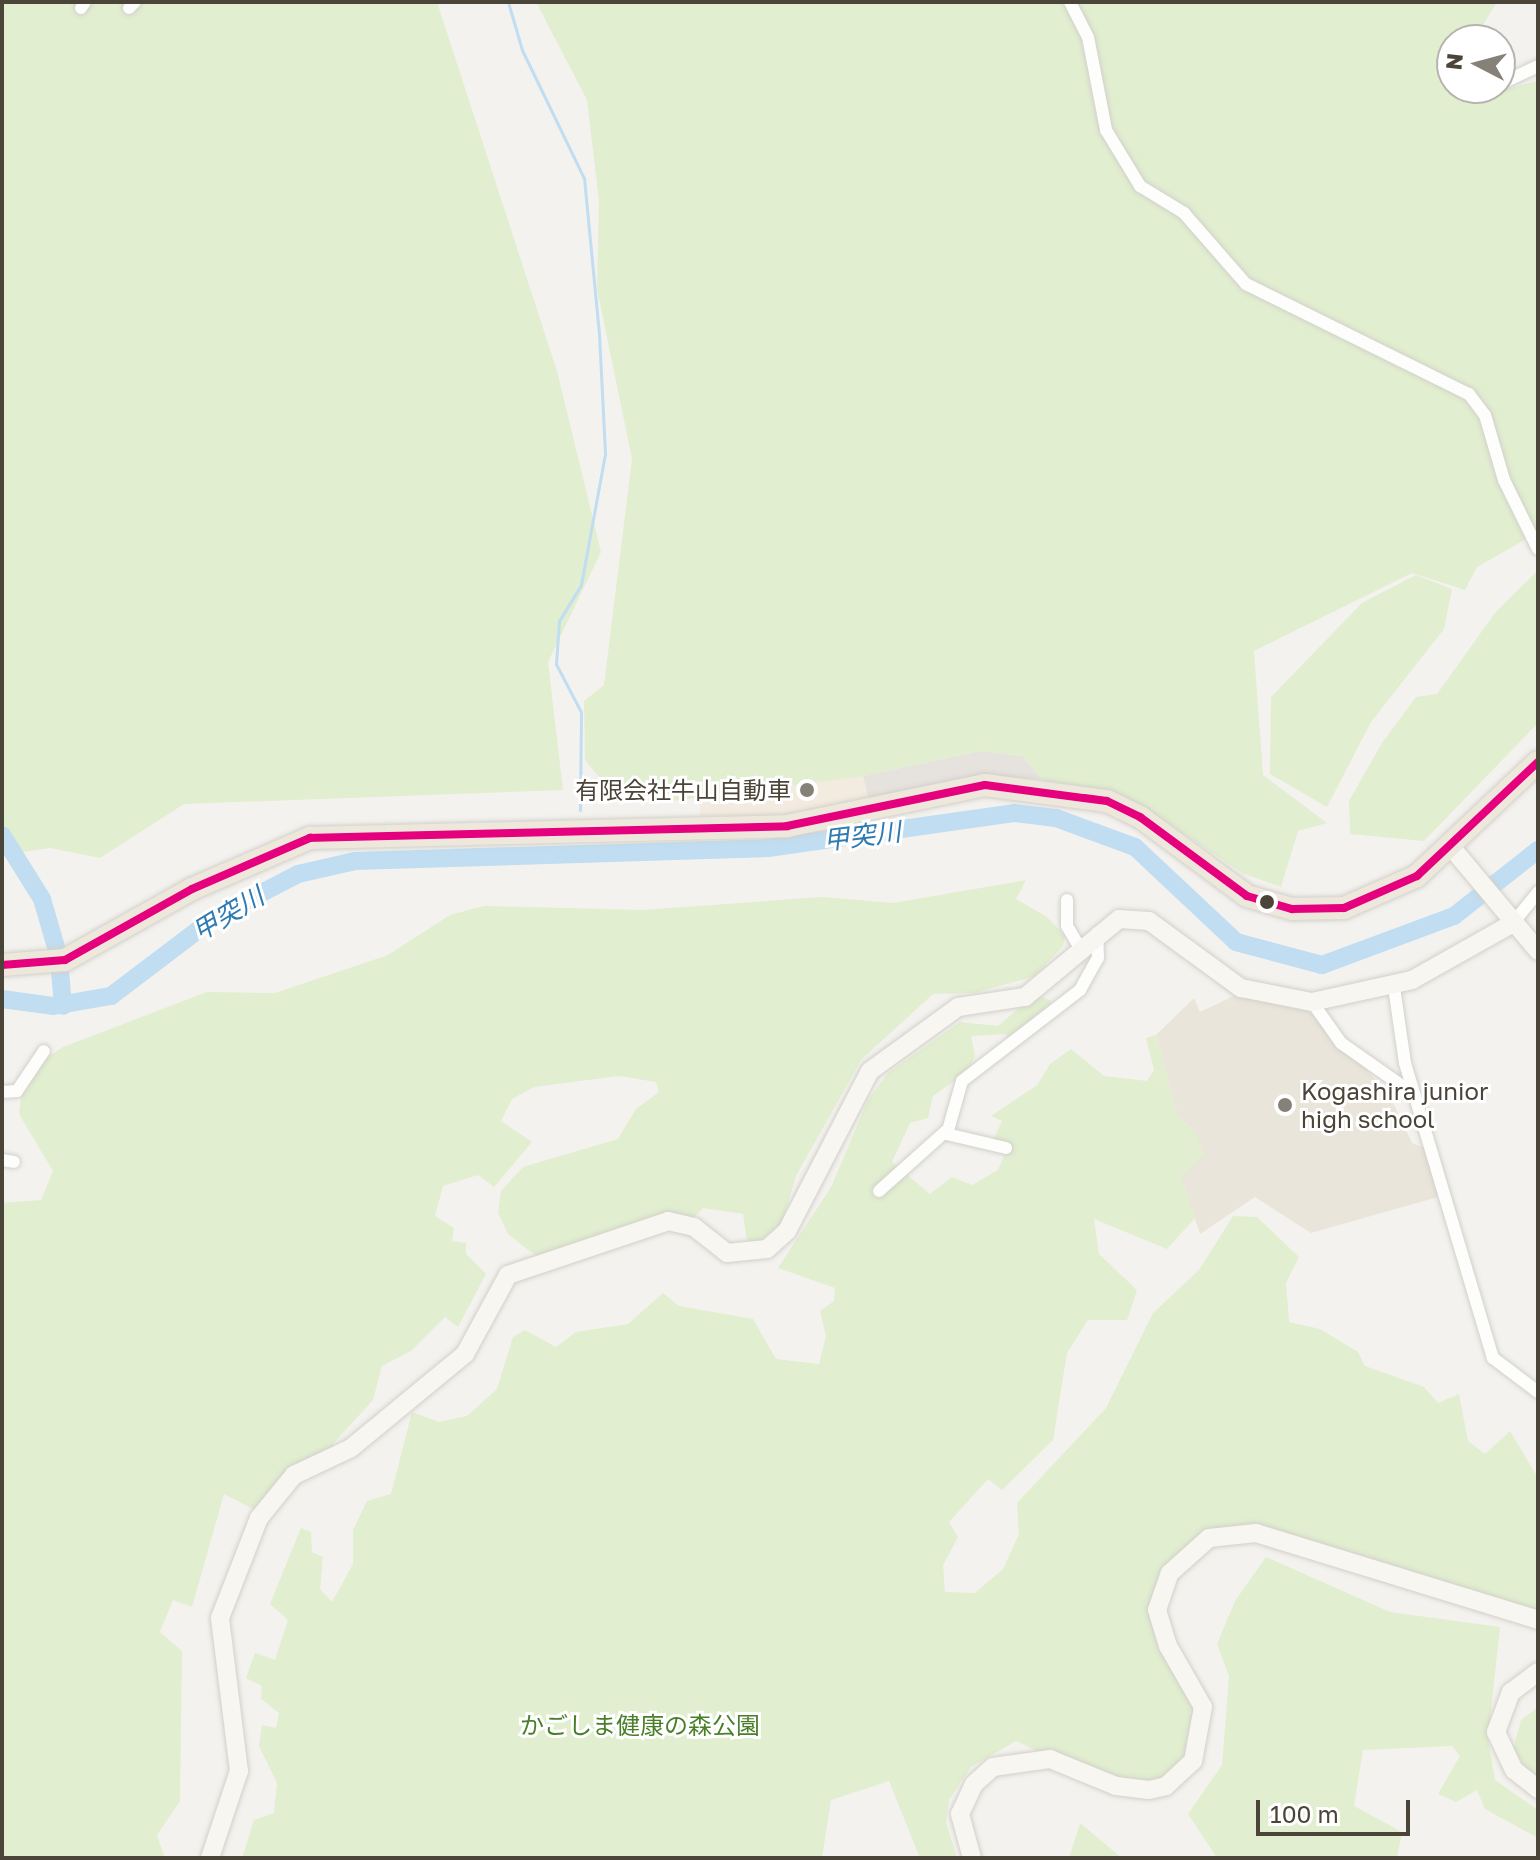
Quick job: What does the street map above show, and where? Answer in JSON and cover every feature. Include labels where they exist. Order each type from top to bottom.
[{"type":"highway","points":[[2,965],[65,960],[192,889],[310,838],[787,826],[956,789],[1012,785],[1123,808],[1247,896],[1322,910],[1391,893],[1452,848],[1538,762]]},
{"type":"street","points":[[1070,2],[1088,37],[1106,130],[1140,186],[1184,213],[1246,284],[1469,394],[1485,415],[1504,480],[1538,549]]},
{"type":"street","points":[[1516,76],[1538,66]]},
{"type":"street","points":[[1452,848],[1538,951]]},
{"type":"street","points":[[210,1858],[239,1771],[220,1618],[259,1518],[281,1487],[351,1448],[455,1365],[476,1343],[508,1275],[668,1221],[694,1227],[727,1253],[754,1254],[777,1243],[870,1071],[958,1007],[1025,997],[1097,933],[1119,919],[1149,921],[1228,981],[1268,998],[1312,1002],[1394,987],[1511,920],[1538,892]]},
{"type":"street","points":[[1067,900],[1067,926],[1080,948]]},
{"type":"street","points":[[879,1191],[946,1131],[968,1073],[1080,990],[1098,958],[1097,933]]},
{"type":"street","points":[[1394,987],[1415,1095],[1493,1358],[1538,1392]]},
{"type":"street","points":[[1312,1002],[1341,1043],[1415,1095]]},
{"type":"street","points":[[2,1092],[17,1091],[44,1051]]},
{"type":"street","points":[[946,1131],[968,1143],[1006,1148]]},
{"type":"street","points":[[972,1858],[960,1814],[974,1784],[993,1767],[1050,1759],[1116,1786],[1149,1790],[1166,1786],[1193,1761],[1203,1707],[1168,1646],[1157,1610],[1170,1573],[1209,1538],[1256,1533],[1538,1620]]},
{"type":"street","points":[[1538,1672],[1511,1692],[1496,1732],[1514,1770],[1538,1789]]},
{"type":"shaded area","points":[[980,751],[1022,756],[1042,779],[991,777],[869,801],[863,776]]},
{"type":"shaded area","name":"有限会社牛山自動車","points":[[839,775],[863,776],[869,801],[781,819],[700,816],[700,804],[711,798]]},
{"type":"shaded area","name":"Kogashira junior high school","points":[[1236,995],[1308,1010],[1323,1024],[1389,1094],[1412,1143],[1427,1149],[1438,1197],[1311,1233],[1255,1197],[1200,1234],[1181,1177],[1195,1131],[1178,1117],[1156,1035],[1194,998],[1200,1012]]},
{"type":"green space","points":[[2,2],[437,2],[557,371],[601,552],[548,662],[563,790],[184,804],[100,858],[50,848],[2,855]]},
{"type":"green space","points":[[536,2],[1497,2],[1484,24],[1436,24],[1436,104],[1516,104],[1516,86],[1538,81],[1538,532],[1477,567],[1465,590],[1412,573],[1254,651],[1263,775],[1327,823],[1298,831],[1281,887],[1242,873],[1153,813],[1105,791],[1043,780],[1022,756],[980,751],[863,776],[664,802],[610,790],[585,760],[584,701],[604,685],[632,459],[597,289],[599,201],[587,100]]},
{"type":"green space","points":[[1538,570],[1538,723],[1424,841],[1350,834],[1349,801],[1382,743],[1416,697],[1437,694],[1495,613]]},
{"type":"green space","points":[[1416,575],[1452,589],[1444,629],[1371,722],[1327,807],[1270,774],[1271,697],[1362,603]]},
{"type":"green space","points":[[1026,880],[1016,899],[1047,917],[1065,936],[1063,946],[1035,976],[975,993],[933,994],[861,1060],[796,1176],[782,1223],[756,1244],[747,1240],[743,1214],[703,1208],[692,1219],[668,1213],[539,1257],[508,1234],[498,1213],[501,1191],[523,1167],[618,1139],[636,1109],[659,1092],[656,1082],[619,1076],[534,1087],[512,1099],[501,1121],[532,1142],[494,1187],[478,1175],[443,1186],[435,1216],[454,1228],[452,1241],[466,1243],[466,1254],[486,1274],[458,1327],[445,1317],[411,1351],[382,1366],[373,1400],[333,1444],[347,1458],[283,1478],[255,1510],[224,1494],[192,1607],[173,1600],[160,1632],[182,1651],[180,1801],[157,1835],[165,1858],[2,1858],[2,1203],[41,1200],[53,1171],[19,1114],[22,1087],[40,1062],[63,1047],[207,992],[275,993],[388,955],[450,915],[484,906],[643,910],[822,897],[893,903]]},
{"type":"green space","name":"かごしま健康の森公園","points":[[1035,994],[1052,1001],[1018,1047],[1006,1034],[971,1036],[975,1056],[967,1072],[933,1096],[928,1118],[910,1123],[892,1162],[930,1194],[952,1177],[972,1185],[998,1170],[1004,1156],[991,1145],[1002,1121],[991,1116],[1037,1085],[1050,1064],[1071,1049],[1104,1076],[1147,1081],[1154,1070],[1146,1038],[1156,1035],[1178,1117],[1195,1131],[1204,1154],[1181,1177],[1195,1218],[1167,1249],[1094,1219],[1099,1254],[1137,1290],[1127,1320],[1088,1320],[1067,1353],[1053,1440],[1002,1490],[988,1479],[949,1522],[958,1537],[943,1565],[945,1592],[975,1593],[1003,1569],[1019,1534],[1017,1503],[1106,1408],[1153,1313],[1199,1270],[1233,1216],[1257,1217],[1299,1257],[1286,1283],[1289,1322],[1320,1329],[1358,1352],[1365,1366],[1424,1387],[1438,1403],[1459,1394],[1468,1441],[1485,1454],[1510,1431],[1538,1478],[1538,1612],[1387,1584],[1261,1539],[1215,1540],[1154,1592],[1195,1706],[1196,1768],[1121,1791],[1016,1741],[971,1767],[949,1800],[946,1822],[957,1858],[920,1858],[889,1781],[831,1800],[822,1858],[242,1858],[254,1820],[274,1813],[277,1783],[259,1746],[262,1725],[276,1728],[279,1713],[261,1699],[262,1686],[246,1678],[255,1653],[275,1660],[288,1620],[270,1604],[301,1528],[311,1532],[312,1552],[323,1557],[320,1589],[332,1602],[353,1564],[353,1530],[367,1501],[391,1494],[412,1412],[439,1422],[467,1416],[497,1389],[513,1337],[525,1330],[556,1347],[576,1332],[628,1324],[663,1293],[679,1306],[753,1319],[776,1359],[819,1364],[826,1336],[820,1311],[834,1301],[835,1288],[778,1268],[831,1187],[868,1100],[888,1073],[960,1022],[998,1026]]},
{"type":"green space","points":[[1266,1557],[1390,1612],[1500,1627],[1488,1739],[1495,1780],[1538,1810],[1538,1838],[1485,1809],[1477,1790],[1456,1802],[1438,1794],[1460,1756],[1452,1746],[1363,1750],[1354,1806],[1402,1832],[1397,1858],[1217,1858],[1188,1814],[1222,1765],[1229,1676],[1217,1644],[1235,1601]]},
{"type":"green space","points":[[1538,1707],[1538,1785],[1513,1750],[1521,1720]]},
{"type":"green space","points":[[1080,1823],[1122,1858],[1069,1858]]},
{"type":"waterway","points":[[508,2],[522,50],[584,178],[599,334],[605,454],[581,585],[559,621],[556,664],[581,712],[580,810]]},
{"type":"waterway","name":"甲突川","points":[[2,999],[53,1006],[111,996],[215,917],[298,874],[355,861],[768,848],[1014,813],[1056,818],[1135,847],[1236,942],[1322,965],[1454,916],[1538,850]]},
{"type":"waterway","points":[[2,835],[42,899],[58,954]]},
{"type":"waterway","points":[[60,971],[63,1006]]},
{"type":"transit line","points":[[2,965],[65,960],[192,889],[310,838],[787,826],[985,785],[1107,801],[1140,817],[1247,896],[1292,909],[1344,908],[1417,876],[1538,762]]},
{"type":"place","name":"有限会社牛山自動車","points":[[807,790]]},
{"type":"place","name":"Kogashira junior high school","points":[[1285,1105]]}]
